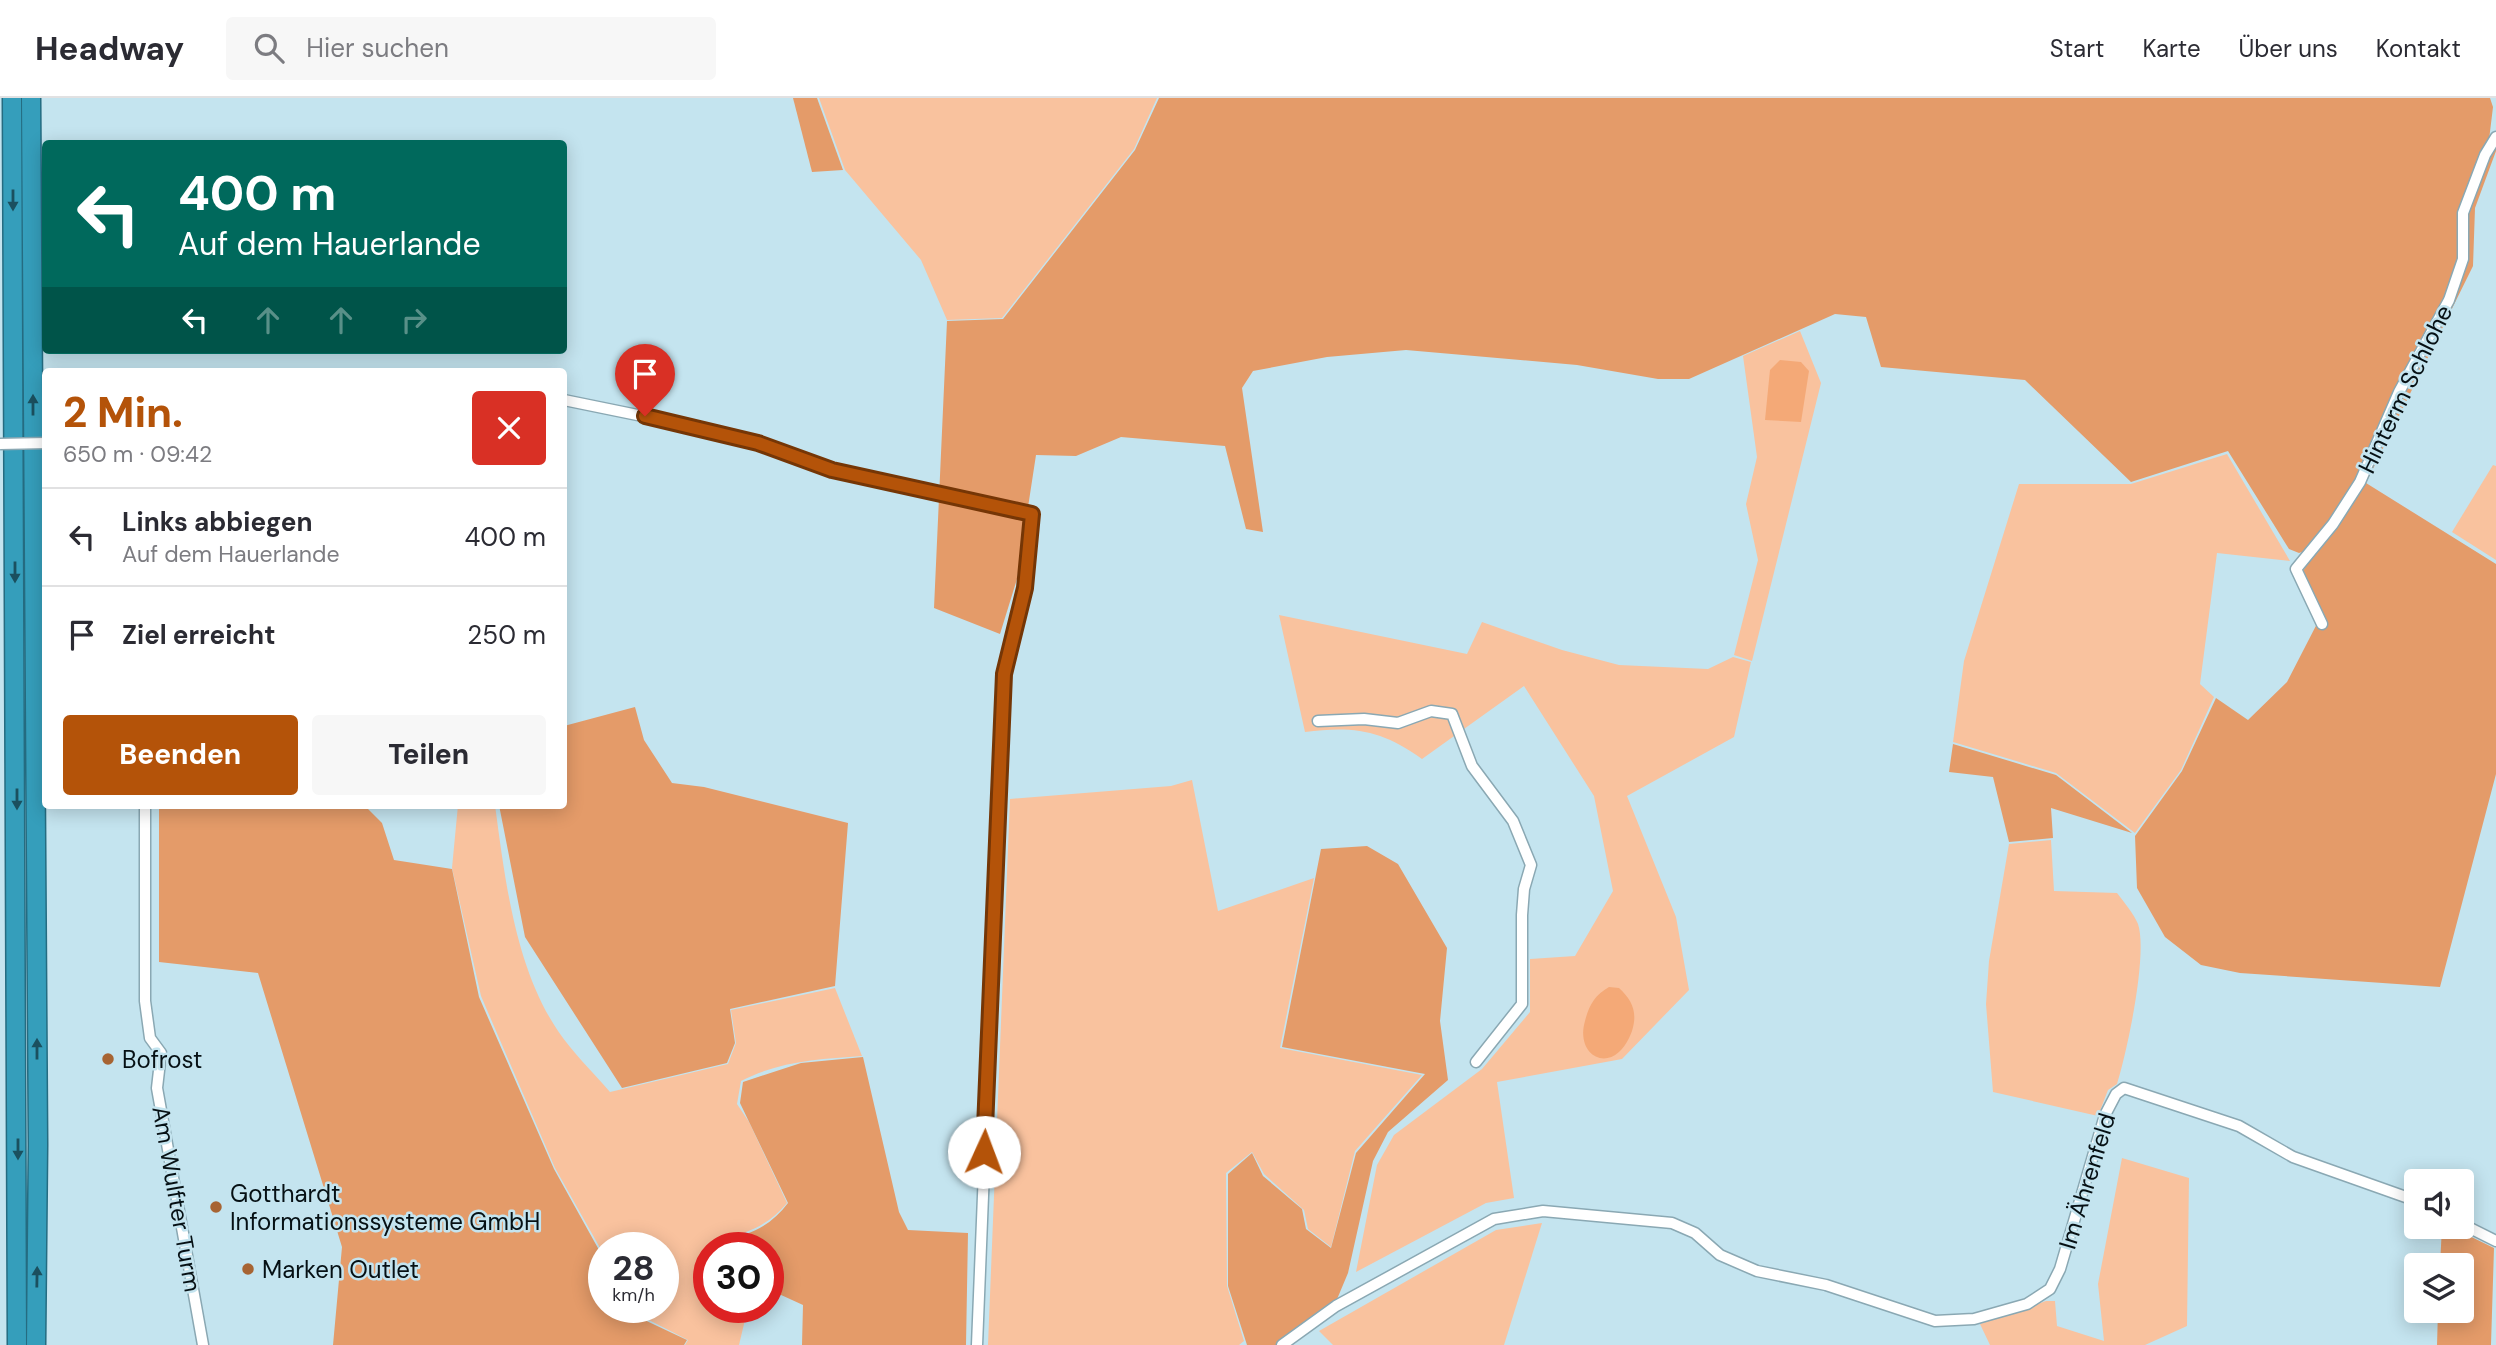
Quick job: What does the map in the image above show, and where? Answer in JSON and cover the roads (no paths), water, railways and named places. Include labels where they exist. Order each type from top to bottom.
[{"type":"highway","points":[[12,98],[17,1345]]},
{"type":"highway","points":[[31,98],[38,1145],[36,1345]]},
{"type":"street","name":"Hinterm Schlohe","points":[[2322,624],[2297,569],[2333,524],[2360,482],[2399,392],[2449,300],[2463,259],[2463,213],[2484,155],[2496,137]]},
{"type":"street","points":[[567,401],[701,428],[758,443],[832,470],[1032,514],[1025,588],[1004,674],[977,1345]]},
{"type":"street","points":[[0,444],[42,443]]},
{"type":"street","points":[[1318,721],[1364,719],[1398,723],[1431,710],[1452,714],[1472,766],[1513,821],[1531,865],[1523,902],[1522,1004],[1476,1062]]},
{"type":"street","name":"Am Wulfter Turm","points":[[145,809],[147,1028],[161,1053],[158,1088],[203,1345]]},
{"type":"street","name":"Im Ährenfeld","points":[[1283,1345],[1336,1306],[1494,1219],[1543,1211],[1672,1223],[1695,1233],[1720,1255],[1757,1270],[1826,1285],[1935,1321],[1974,1319],[2027,1304],[2050,1289],[2060,1269],[2105,1115],[2116,1094],[2124,1088],[2239,1126],[2293,1157],[2404,1196]]},
{"type":"street","points":[[2474,1230],[2496,1241]]},
{"type":"place","name":"Bofrost","points":[[108,1059]]},
{"type":"place","name":"Gotthardt Informationssysteme GmbH","points":[[216,1207]]},
{"type":"place","name":"Marken Outlet","points":[[248,1269]]}]
